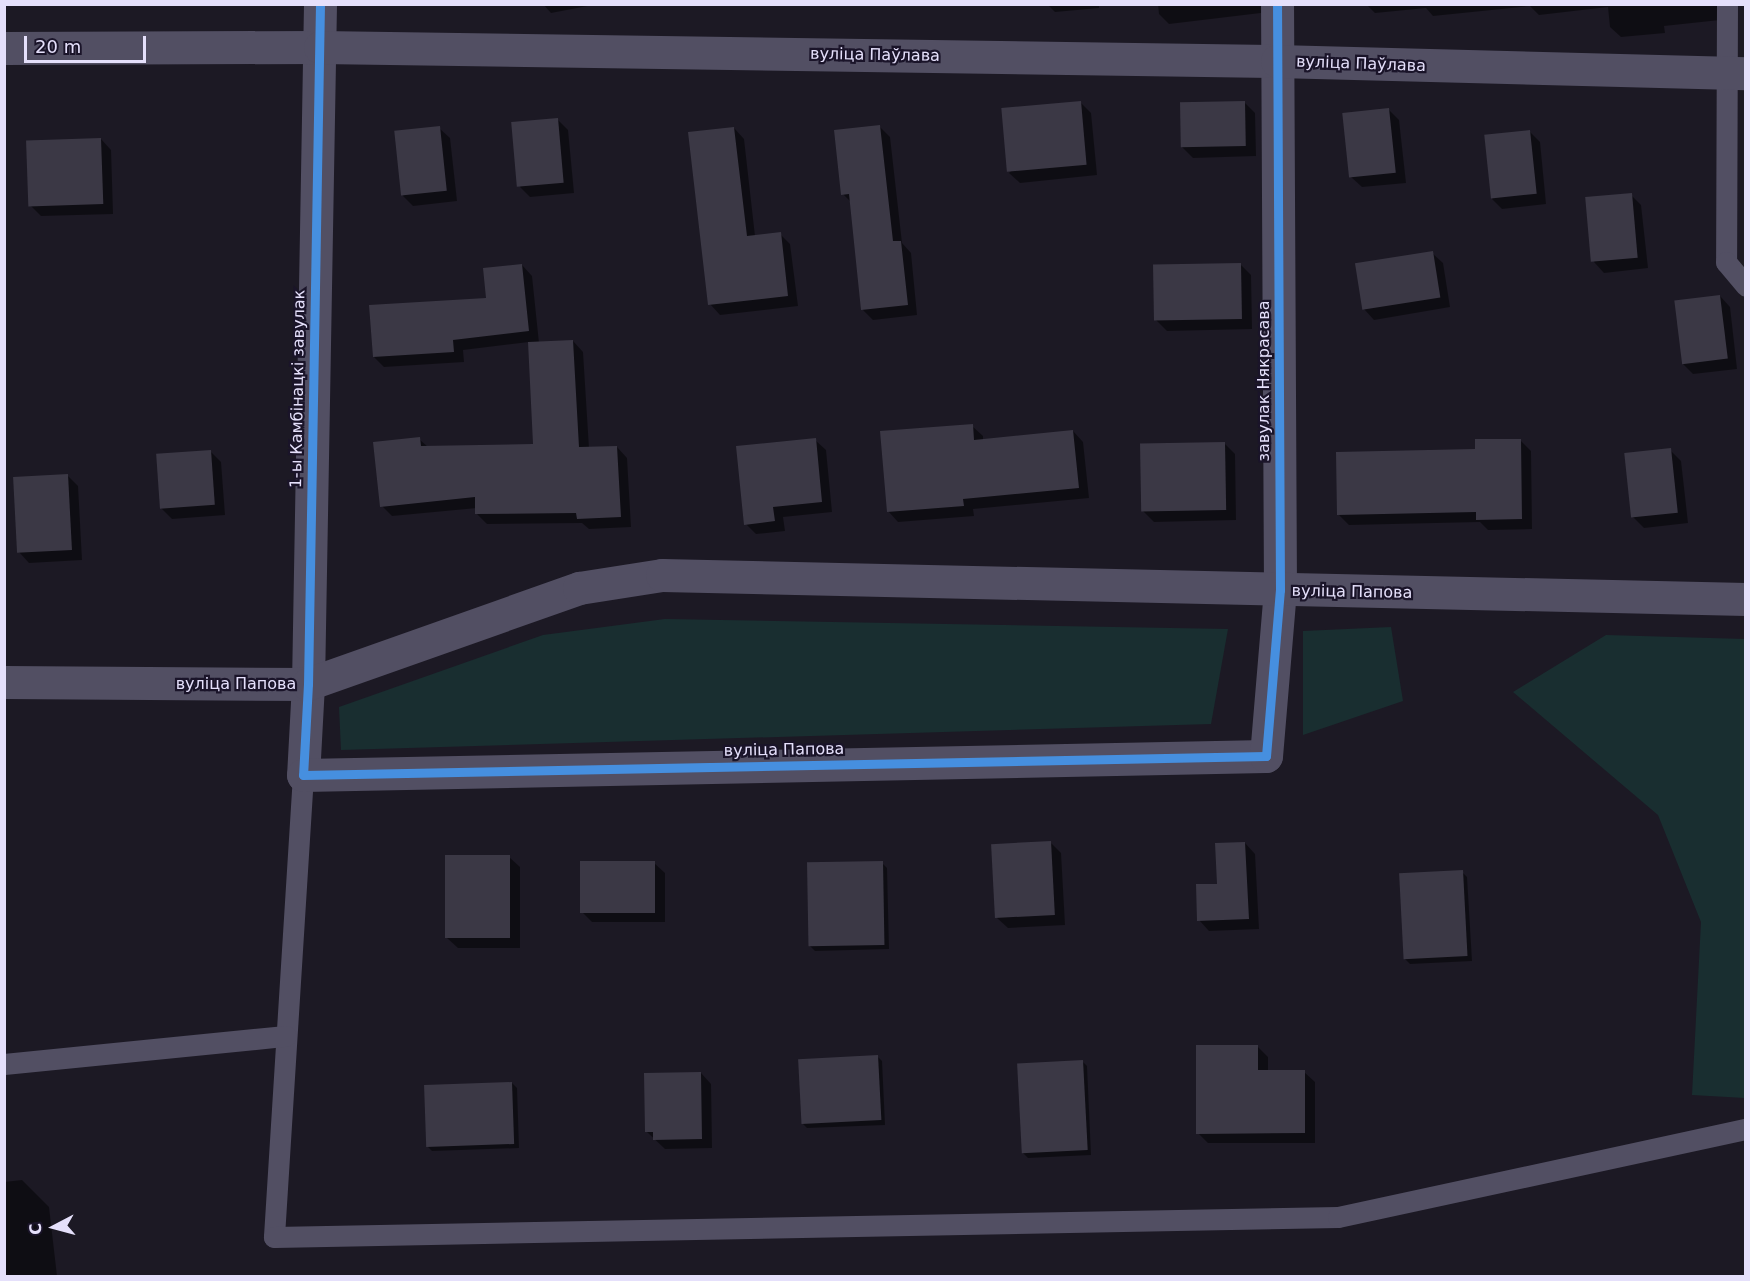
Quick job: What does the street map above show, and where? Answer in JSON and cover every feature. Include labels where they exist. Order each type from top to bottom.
[{"type":"street","name":"1-ы Камбінацкі завулак","points":[[303,775],[308,684],[320,4]]},
{"type":"street","name":"завулак Някрасава","points":[[1266,756],[1280,590],[1277,4]]},
{"type":"street","name":"вуліца Паўлава","points":[[4,48],[320,47],[1277,61],[1735,73]]},
{"type":"street","name":"вуліца Папова","points":[[4,682],[308,684],[579,588],[662,575],[1746,599]]},
{"type":"street","name":"вуліца Папова","points":[[303,775],[1266,756]]},
{"type":"lane","points":[[1727,4],[1735,73],[1726,262],[1746,286]]},
{"type":"lane","points":[[303,775],[274,1237],[1338,1217],[1746,1129]]},
{"type":"lane","points":[[4,1064],[286,1036]]},
{"type":"green space","points":[[665,619],[1228,629],[1211,724],[341,750],[339,707],[543,635]]},
{"type":"green space","points":[[1391,627],[1403,701],[1303,735],[1303,631]]},
{"type":"green space","points":[[1606,635],[1745,639],[1745,1098],[1692,1095],[1701,922],[1658,815],[1513,692]]},
{"type":"building","points":[[1081,101],[1087,165],[1007,172],[1001,108]]},
{"type":"building","points":[[1245,101],[1246,146],[1181,147],[1180,102]]},
{"type":"building","points":[[1389,108],[1396,173],[1349,178],[1342,113]]},
{"type":"building","points":[[558,118],[564,183],[517,187],[511,122]]},
{"type":"building","points":[[880,125],[893,241],[901,241],[908,305],[861,310],[849,194],[841,195],[834,130]]},
{"type":"building","points":[[440,126],[447,191],[401,195],[394,131]]},
{"type":"building","points":[[734,127],[747,236],[781,232],[788,296],[708,305],[688,132]]},
{"type":"building","points":[[1530,130],[1537,194],[1491,198],[1484,135]]},
{"type":"building","points":[[101,138],[103,204],[28,207],[26,141]]},
{"type":"building","points":[[1632,193],[1638,258],[1591,262],[1585,197]]},
{"type":"building","points":[[1433,251],[1440,297],[1362,310],[1355,263]]},
{"type":"building","points":[[1241,263],[1242,319],[1154,321],[1153,265]]},
{"type":"building","points":[[522,264],[529,331],[453,340],[454,352],[373,357],[369,305],[486,298],[483,268]]},
{"type":"building","points":[[1720,295],[1728,359],[1682,364],[1674,301]]},
{"type":"building","points":[[573,340],[579,447],[617,446],[621,517],[577,519],[576,513],[475,514],[475,497],[380,507],[373,442],[420,437],[421,446],[533,444],[528,342]]},
{"type":"building","points":[[973,424],[974,440],[1073,430],[1079,488],[963,499],[964,506],[887,512],[880,431]]},
{"type":"building","points":[[816,438],[822,502],[773,507],[775,521],[744,525],[736,446]]},
{"type":"building","points":[[1475,439],[1521,439],[1522,519],[1476,520],[1476,512],[1337,515],[1336,452],[1475,449]]},
{"type":"building","points":[[1225,442],[1226,510],[1141,511],[1140,443]]},
{"type":"building","points":[[1671,448],[1678,513],[1631,518],[1624,453]]},
{"type":"building","points":[[211,450],[215,505],[160,509],[156,454]]},
{"type":"building","points":[[68,474],[72,550],[17,553],[13,477]]},
{"type":"building","points":[[1051,841],[1055,915],[995,918],[991,844]]},
{"type":"building","points":[[1245,842],[1249,919],[1197,921],[1196,884],[1217,884],[1215,843]]},
{"type":"building","points":[[445,855],[510,855],[510,938],[445,938]]},
{"type":"building","points":[[580,861],[655,861],[655,913],[580,913]]},
{"type":"building","points":[[883,861],[884,945],[808,946],[807,862]]},
{"type":"building","points":[[1463,870],[1468,956],[1404,959],[1399,873]]},
{"type":"building","points":[[1196,1045],[1258,1045],[1258,1070],[1305,1070],[1305,1133],[1196,1134]]},
{"type":"building","points":[[878,1055],[881,1120],[802,1124],[798,1059]]},
{"type":"building","points":[[1083,1060],[1088,1150],[1022,1153],[1017,1063]]},
{"type":"building","points":[[701,1072],[702,1139],[653,1140],[653,1132],[645,1132],[644,1073]]},
{"type":"building","points":[[512,1082],[514,1144],[426,1147],[424,1085]]},
{"type":"cycle path","points":[[320,4],[308,684],[303,775],[1266,756],[1280,590],[1277,4]]}]
